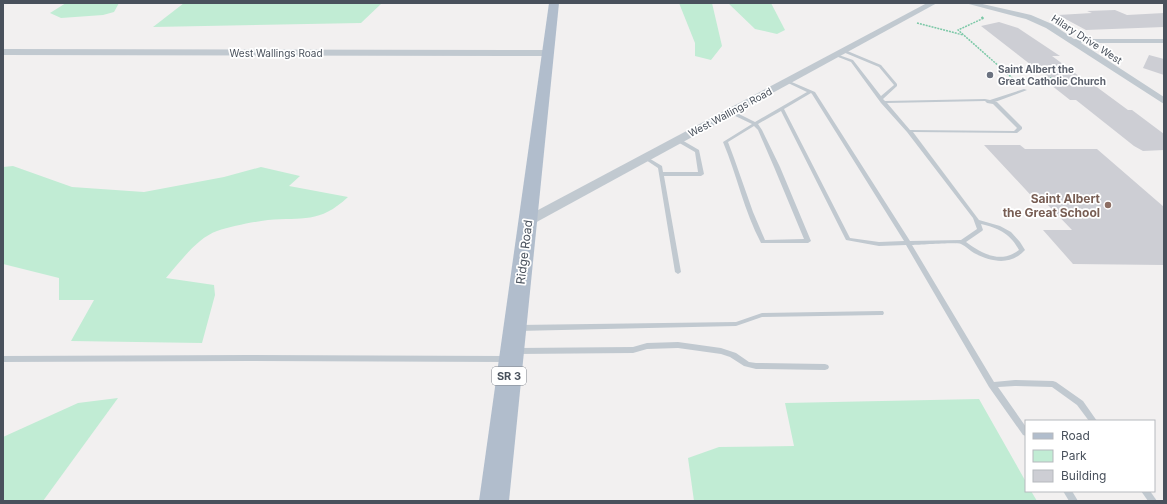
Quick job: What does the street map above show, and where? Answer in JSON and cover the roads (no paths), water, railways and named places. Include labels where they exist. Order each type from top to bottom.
[{"type":"main road","name":"Ridge Road","points":[[494,501],[554,3]]},
{"type":"street","name":"West Wallings Road","points":[[528,220],[932,3]]},
{"type":"street","name":"Hilary Drive West","points":[[969,3],[1028,17],[1049,26],[1164,102]]},
{"type":"street","points":[[1071,41],[1164,41]]},
{"type":"street","name":"West Wallings Road","points":[[3,52],[548,54]]},
{"type":"lane","points":[[840,53],[880,66],[896,85],[882,100]]},
{"type":"lane","points":[[782,109],[848,239],[879,244],[962,242],[980,230],[977,221],[909,131],[882,100],[852,61],[840,53]]},
{"type":"lane","points":[[787,81],[811,91],[819,100],[908,243],[992,385],[1025,432]]},
{"type":"lane","points":[[989,102],[1025,90]]},
{"type":"lane","points":[[731,112],[755,124],[760,130],[808,241],[763,242],[750,212],[732,158],[725,142],[755,124],[782,109],[811,91]]},
{"type":"lane","points":[[882,100],[985,100],[995,103],[1020,128],[1015,132],[909,131]]},
{"type":"lane","points":[[661,174],[701,174],[697,151],[678,140]]},
{"type":"lane","points":[[645,158],[659,165],[678,272]]},
{"type":"lane","points":[[962,242],[973,252],[989,258],[1006,260],[1017,256],[1022,250],[1018,241],[1011,233],[977,221]]},
{"type":"lane","points":[[3,359],[247,358],[512,346],[736,324],[762,315],[881,313]]},
{"type":"lane","points":[[512,346],[633,350],[647,346],[678,345],[722,351],[747,364],[756,366],[825,367]]},
{"type":"lane","points":[[992,385],[1015,383],[1053,384],[1080,404],[1092,420]]},
{"type":"lane","points":[[1068,492],[1074,501]]},
{"type":"lane","points":[[1146,492],[1153,501]]},
{"type":"place","name":"Saint Albert the Great Catholic Church","points":[[990,75]]},
{"type":"place","name":"Saint Albert the Great School","points":[[1108,205]]}]
